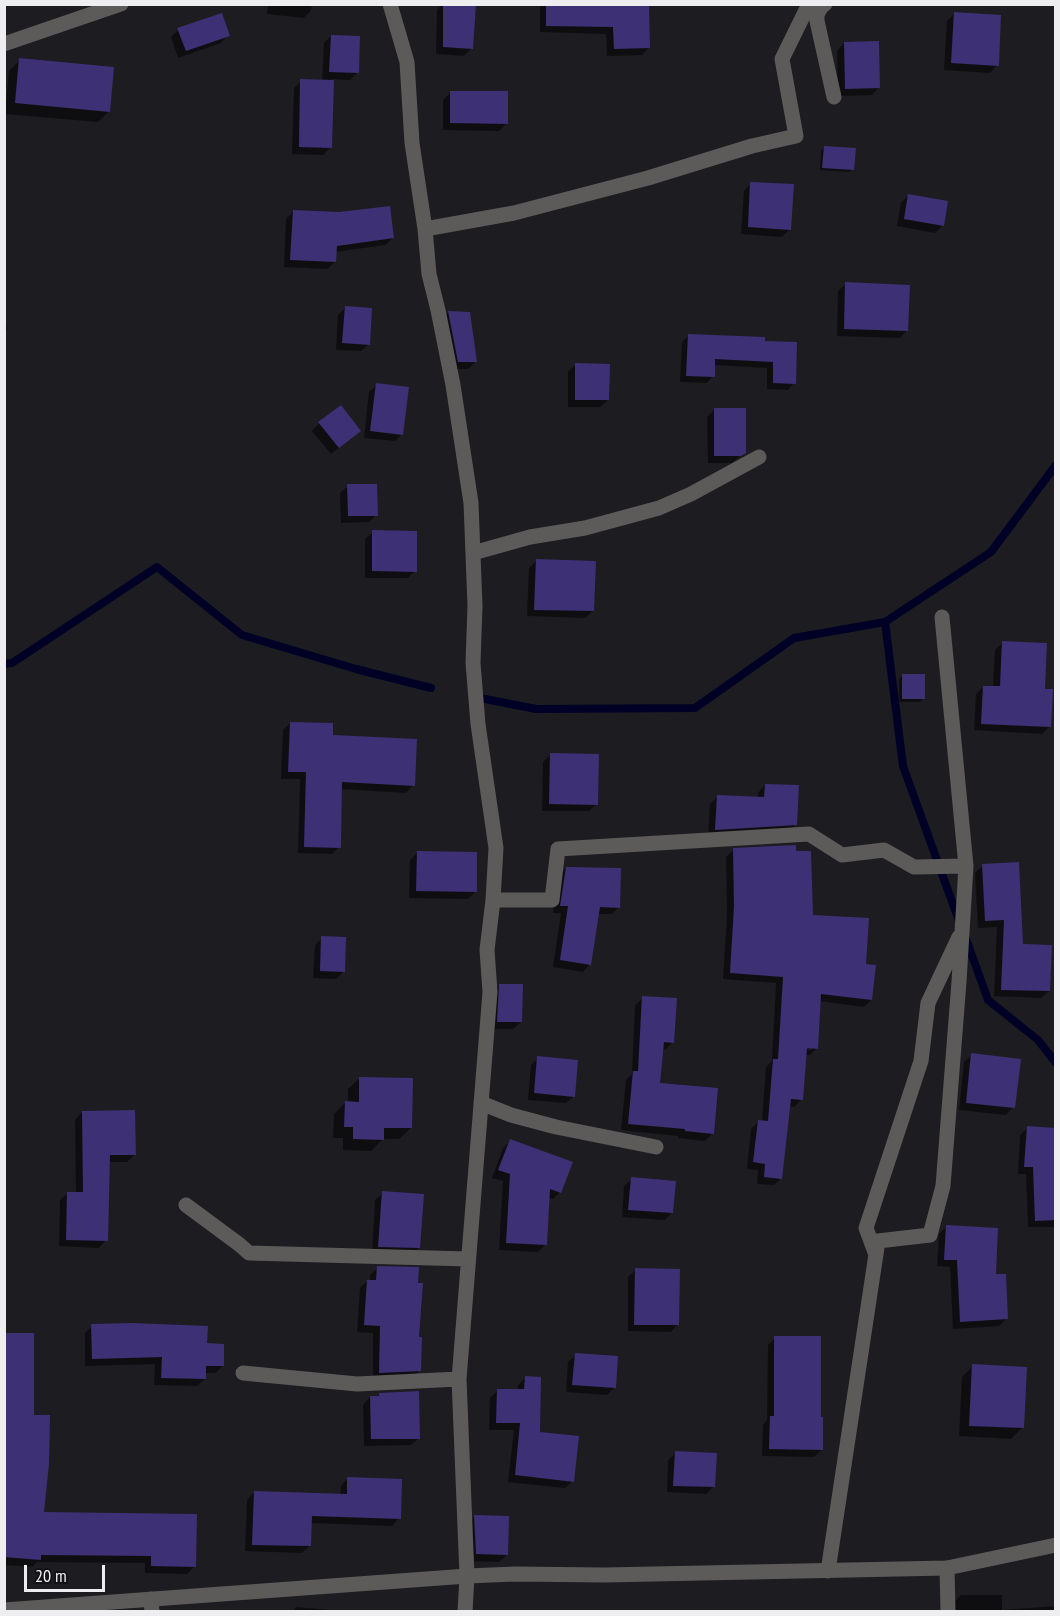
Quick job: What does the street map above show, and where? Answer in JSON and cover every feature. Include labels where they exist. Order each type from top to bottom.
[{"type":"street","points":[[4,44],[122,4]]},
{"type":"street","points":[[390,4],[406,62],[412,142],[425,228],[429,274],[453,385],[471,503],[475,606],[473,663],[478,724],[496,848],[487,950],[490,992],[459,1379],[467,1576],[465,1611]]},
{"type":"street","points":[[425,228],[514,213],[648,178],[752,146],[796,136],[782,59],[810,4]]},
{"type":"street","points":[[825,4],[817,14],[817,21],[834,97]]},
{"type":"street","points":[[473,553],[530,537],[585,528],[659,508],[759,458]]},
{"type":"street","points":[[828,1571],[878,1241],[930,1234],[943,1186],[966,866],[942,616]]},
{"type":"street","points":[[493,900],[552,900],[558,849],[809,834],[842,855],[884,850],[914,867],[966,866]]},
{"type":"street","points":[[876,1256],[866,1228],[921,1061],[928,1003],[962,929]]},
{"type":"street","points":[[481,1103],[511,1115],[556,1127],[656,1148]]},
{"type":"street","points":[[186,1205],[249,1253],[468,1259]]},
{"type":"street","points":[[243,1373],[357,1384],[459,1379]]},
{"type":"street","points":[[4,1610],[152,1605],[467,1576],[948,1568],[1056,1545]]},
{"type":"street","points":[[948,1568],[948,1611]]},
{"type":"building","points":[[443,4],[476,4],[473,49],[443,47]]},
{"type":"building","points":[[546,4],[649,4],[650,48],[614,49],[613,27],[546,26]]},
{"type":"building","points":[[954,12],[1001,15],[999,66],[951,63]]},
{"type":"building","points":[[222,13],[230,36],[186,51],[177,28]]},
{"type":"building","points":[[331,35],[360,36],[359,73],[329,72]]},
{"type":"building","points":[[879,41],[880,88],[845,89],[844,42]]},
{"type":"building","points":[[19,58],[114,67],[110,112],[15,103]]},
{"type":"building","points":[[300,79],[334,80],[332,148],[299,147]]},
{"type":"building","points":[[450,91],[508,91],[508,124],[450,123]]},
{"type":"building","points":[[824,146],[856,148],[854,170],[822,168]]},
{"type":"building","points":[[750,182],[794,184],[791,230],[748,227]]},
{"type":"building","points":[[908,194],[948,201],[944,226],[904,219]]},
{"type":"building","points":[[390,206],[394,238],[337,246],[336,262],[290,260],[293,210],[339,212]]},
{"type":"building","points":[[845,282],[910,285],[908,331],[844,329]]},
{"type":"building","points":[[345,306],[372,308],[370,345],[342,343]]},
{"type":"building","points":[[448,311],[470,312],[477,362],[458,362]]},
{"type":"building","points":[[688,334],[765,337],[765,341],[797,342],[796,384],[773,383],[773,362],[715,359],[715,377],[686,376]]},
{"type":"building","points":[[575,363],[610,364],[609,400],[575,400]]},
{"type":"building","points":[[376,383],[409,387],[403,435],[370,431]]},
{"type":"building","points":[[341,405],[361,431],[339,448],[318,422]]},
{"type":"building","points":[[714,408],[746,408],[746,453],[741,456],[714,456]]},
{"type":"building","points":[[347,484],[377,484],[378,516],[348,516]]},
{"type":"building","points":[[372,530],[417,531],[417,572],[372,571]]},
{"type":"building","points":[[536,559],[596,561],[594,611],[534,610]]},
{"type":"building","points":[[1002,641],[1047,643],[1045,689],[1053,689],[1051,727],[981,724],[983,686],[1000,686]]},
{"type":"building","points":[[902,674],[925,674],[925,699],[902,699]]},
{"type":"building","points":[[290,722],[333,723],[333,735],[417,739],[415,786],[342,782],[341,848],[304,847],[306,772],[288,772]]},
{"type":"building","points":[[550,753],[599,754],[598,805],[549,804]]},
{"type":"building","points":[[765,784],[799,785],[797,825],[715,830],[717,795],[764,797]]},
{"type":"building","points":[[796,845],[796,851],[811,851],[813,915],[869,918],[866,964],[876,965],[872,1000],[821,994],[818,1049],[807,1048],[803,1100],[791,1099],[782,1179],[764,1177],[765,1164],[753,1162],[758,1120],[768,1121],[773,1059],[778,1059],[783,977],[730,973],[734,906],[733,848]]},
{"type":"building","points":[[417,851],[477,852],[477,892],[416,891]]},
{"type":"building","points":[[1019,862],[1023,944],[1052,945],[1050,991],[1001,990],[1004,920],[985,921],[982,864]]},
{"type":"building","points":[[566,867],[621,868],[620,908],[600,907],[591,965],[560,960],[568,906],[560,906]]},
{"type":"building","points":[[321,936],[346,937],[345,972],[320,971]]},
{"type":"building","points":[[499,984],[523,984],[522,1022],[497,1022]]},
{"type":"building","points":[[642,996],[677,998],[674,1043],[664,1042],[660,1083],[718,1088],[714,1134],[628,1124],[633,1071],[638,1071]]},
{"type":"building","points":[[971,1053],[1021,1059],[1015,1108],[966,1103]]},
{"type":"building","points":[[537,1056],[578,1060],[575,1097],[534,1093]]},
{"type":"building","points":[[359,1077],[413,1078],[412,1128],[384,1128],[384,1140],[353,1139],[353,1127],[344,1127],[345,1101],[359,1102]]},
{"type":"building","points":[[135,1110],[136,1155],[110,1155],[108,1241],[66,1240],[67,1192],[83,1192],[82,1111]]},
{"type":"building","points":[[1027,1126],[1056,1128],[1056,1220],[1035,1221],[1033,1167],[1024,1167]]},
{"type":"building","points":[[510,1139],[573,1162],[561,1193],[550,1189],[547,1245],[506,1243],[510,1174],[498,1170]]},
{"type":"building","points":[[631,1177],[676,1181],[673,1213],[628,1210]]},
{"type":"building","points":[[382,1191],[424,1194],[420,1248],[378,1247]]},
{"type":"building","points":[[946,1225],[998,1228],[996,1274],[1006,1274],[1008,1319],[960,1322],[957,1260],[944,1260]]},
{"type":"building","points":[[377,1266],[419,1267],[418,1283],[423,1283],[419,1337],[422,1337],[421,1371],[379,1373],[380,1326],[364,1325],[367,1280],[376,1280]]},
{"type":"building","points":[[635,1268],[680,1269],[679,1325],[634,1325]]},
{"type":"building","points":[[91,1324],[208,1326],[207,1343],[224,1344],[224,1366],[206,1366],[206,1379],[161,1378],[162,1357],[92,1359]]},
{"type":"building","points":[[4,1333],[34,1333],[34,1415],[50,1415],[49,1464],[44,1512],[197,1514],[196,1567],[151,1566],[151,1556],[41,1555],[41,1560],[4,1557]]},
{"type":"building","points":[[774,1336],[821,1336],[823,1450],[769,1449],[770,1416],[774,1416]]},
{"type":"building","points":[[575,1353],[618,1356],[616,1388],[572,1385]]},
{"type":"building","points":[[972,1364],[1027,1367],[1024,1428],[969,1426]]},
{"type":"building","points":[[525,1376],[541,1377],[540,1432],[579,1436],[574,1482],[515,1475],[520,1423],[496,1423],[497,1389],[524,1389]]},
{"type":"building","points":[[419,1391],[420,1439],[371,1439],[370,1396],[379,1396],[379,1393]]},
{"type":"building","points":[[675,1451],[717,1453],[715,1487],[673,1486]]},
{"type":"building","points":[[347,1477],[402,1479],[401,1519],[312,1516],[311,1546],[252,1545],[254,1491],[347,1494]]},
{"type":"building","points":[[474,1515],[509,1516],[508,1555],[476,1554]]},
{"type":"waterway","points":[[959,921],[903,766],[885,622],[991,552],[1056,465]]},
{"type":"waterway","points":[[4,664],[12,663],[157,567],[242,635],[356,669],[431,688]]},
{"type":"waterway","points":[[480,698],[536,709],[695,708],[794,638],[885,622]]},
{"type":"waterway","points":[[965,936],[988,1000],[1038,1040],[1056,1063]]}]
